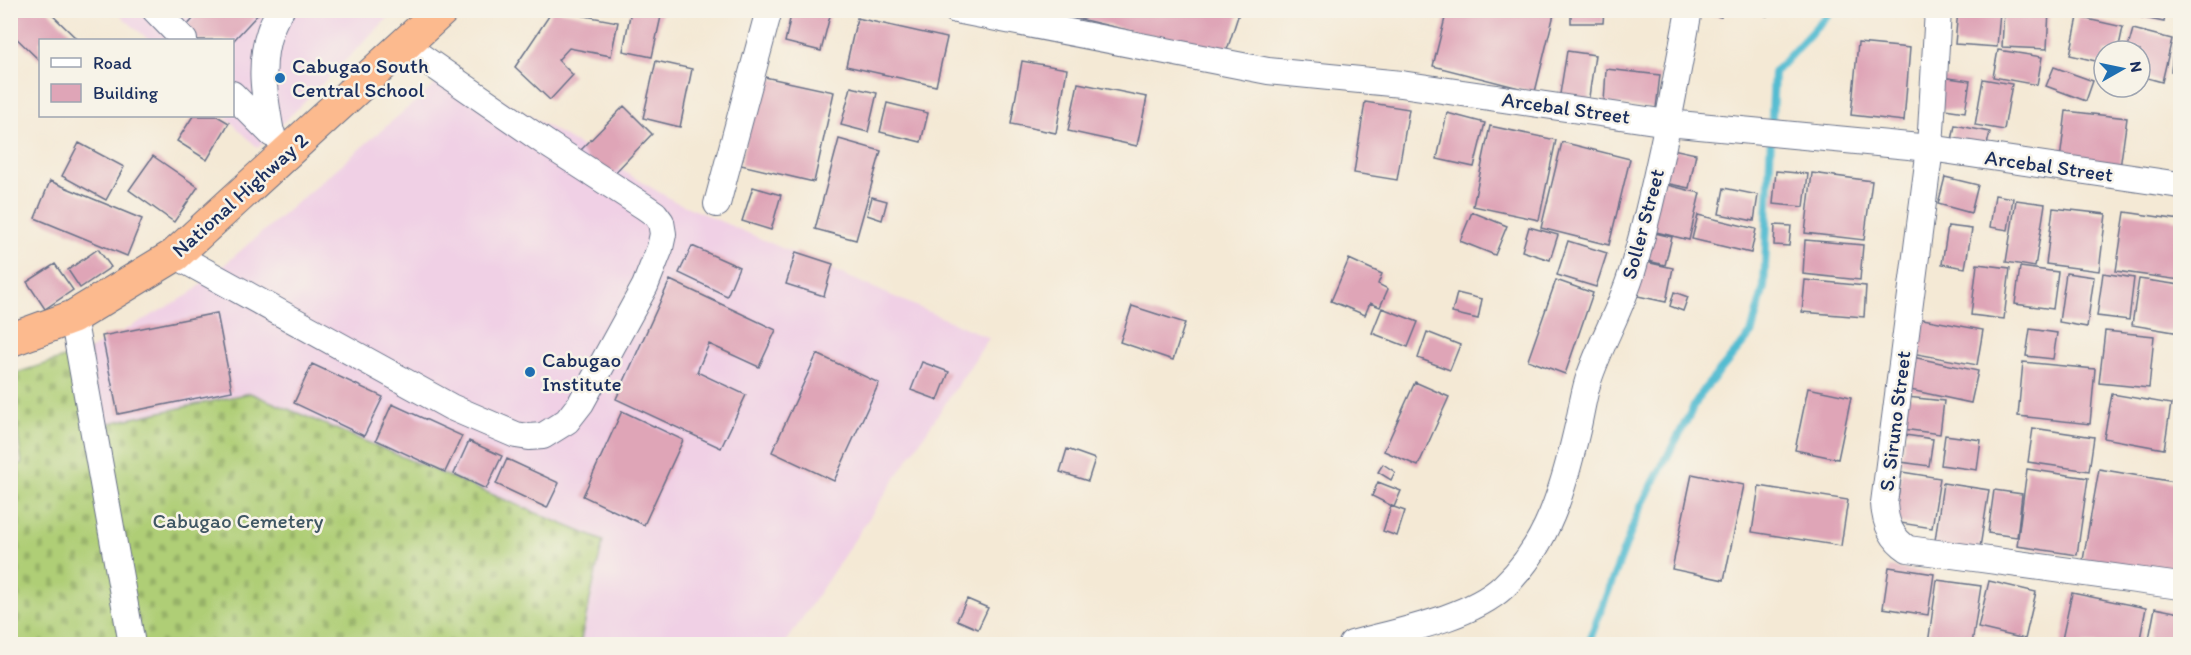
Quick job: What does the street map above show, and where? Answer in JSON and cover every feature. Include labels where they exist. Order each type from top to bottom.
[{"type":"highway","name":"National Highway 2","points":[[10,340],[73,317],[175,255],[280,142],[404,45],[442,10]]},
{"type":"street","points":[[155,10],[183,39]]},
{"type":"street","points":[[280,142],[262,66],[265,47],[275,16],[281,10]]},
{"type":"street","points":[[717,204],[769,10]]},
{"type":"street","name":"Arcebal Street","points":[[956,10],[1039,18],[1268,71],[1401,84],[1668,123],[1930,148],[2181,185]]},
{"type":"street","name":"Soller Street","points":[[1352,645],[1451,615],[1478,604],[1501,589],[1518,573],[1543,534],[1560,497],[1588,382],[1632,273],[1668,123],[1689,10]]},
{"type":"street","name":"S. Siruno Street","points":[[1938,10],[1930,148],[1884,503],[1885,520],[1897,542],[1908,549],[2181,586]]},
{"type":"street","points":[[175,255],[451,407],[516,435],[543,436],[567,421],[581,403],[645,286],[660,248],[663,234],[661,222],[645,207],[546,143],[404,45]]},
{"type":"street","points":[[234,96],[280,142]]},
{"type":"street","points":[[73,317],[132,645]]},
{"type":"shaded area","name":"Cabugao South Central School","points":[[115,11],[395,11],[258,148],[226,117],[234,117],[234,39],[148,39]]},
{"type":"shaded area","name":"Cabugao Institute","points":[[452,70],[674,201],[989,338],[785,644],[580,644],[603,541],[100,425],[89,350],[190,294]]},
{"type":"green space","name":"Cabugao Cemetery","points":[[89,350],[100,425],[250,393],[603,541],[580,644],[11,644],[11,466],[22,464],[10,375]]},
{"type":"building","points":[[10,10],[47,10],[77,39],[39,39],[39,60],[10,32]]},
{"type":"building","points":[[201,10],[262,10],[234,40],[197,39],[185,28]]},
{"type":"building","points":[[553,10],[618,22],[611,56],[569,48],[558,60],[573,75],[550,100],[515,67]]},
{"type":"building","points":[[631,10],[662,12],[652,57],[623,51]]},
{"type":"building","points":[[792,10],[831,12],[821,51],[785,42]]},
{"type":"building","points":[[1055,10],[1240,10],[1226,53],[1054,13]]},
{"type":"building","points":[[1447,10],[1555,10],[1535,92],[1433,66]]},
{"type":"building","points":[[1571,10],[1604,10],[1603,23],[1571,23]]},
{"type":"building","points":[[1693,10],[1723,10],[1721,17]]},
{"type":"building","points":[[1745,10],[1768,10],[1767,16]]},
{"type":"building","points":[[1958,10],[2000,12],[1997,47],[1955,44]]},
{"type":"building","points":[[2004,10],[2049,10],[2047,49],[2002,47]]},
{"type":"building","points":[[2135,10],[2166,10],[2164,22],[2134,16]]},
{"type":"building","points":[[2178,10],[2180,10],[2180,72],[2171,71]]},
{"type":"building","points":[[2078,17],[2123,27],[2120,39],[2092,39],[2092,60],[2070,55]]},
{"type":"building","points":[[857,18],[947,38],[936,86],[846,66]]},
{"type":"building","points":[[2133,29],[2172,39],[2162,82],[2152,79],[2152,39],[2130,39]]},
{"type":"building","points":[[1858,43],[1910,48],[1904,121],[1851,115]]},
{"type":"building","points":[[1998,50],[2042,57],[2037,85],[1993,77]]},
{"type":"building","points":[[1567,51],[1595,55],[1588,104],[1559,100]]},
{"type":"building","points":[[656,61],[692,69],[680,127],[643,118]]},
{"type":"building","points":[[1022,61],[1067,69],[1056,133],[1011,124]]},
{"type":"building","points":[[2054,67],[2092,81],[2086,101],[2046,86]]},
{"type":"building","points":[[1606,69],[1660,75],[1656,108],[1604,103]]},
{"type":"building","points":[[760,76],[834,92],[814,182],[741,165]]},
{"type":"building","points":[[1941,77],[1970,81],[1965,112],[1938,108]]},
{"type":"building","points":[[1983,79],[2012,84],[2004,130],[1975,125]]},
{"type":"building","points":[[1078,83],[1147,97],[1137,146],[1068,131]]},
{"type":"building","points":[[851,87],[877,93],[868,132],[841,125]]},
{"type":"building","points":[[1365,102],[1409,109],[1397,180],[1354,173]]},
{"type":"building","points":[[887,103],[928,113],[921,142],[880,132]]},
{"type":"building","points":[[624,106],[652,134],[609,179],[580,151]]},
{"type":"building","points":[[2066,111],[2127,118],[2120,168],[2060,160]]},
{"type":"building","points":[[1447,113],[1485,123],[1474,167],[1437,159]]},
{"type":"building","points":[[192,117],[219,117],[229,123],[207,160],[177,141]]},
{"type":"building","points":[[1955,125],[1990,132],[1985,153],[1951,146]]},
{"type":"building","points":[[1490,126],[1556,140],[1539,220],[1473,206]]},
{"type":"building","points":[[839,139],[881,151],[856,240],[815,229]]},
{"type":"building","points":[[1562,142],[1630,159],[1609,245],[1541,228]]},
{"type":"building","points":[[79,143],[124,167],[106,200],[62,176]]},
{"type":"building","points":[[1663,147],[1696,154],[1689,188],[1656,181]]},
{"type":"building","points":[[153,156],[198,187],[174,222],[129,190]]},
{"type":"building","points":[[1776,171],[1808,174],[1804,207],[1773,204]]},
{"type":"building","points":[[1812,173],[1872,181],[1864,240],[1805,233]]},
{"type":"building","points":[[1945,177],[1978,185],[1971,213],[1938,204]]},
{"type":"building","points":[[50,181],[142,219],[127,256],[35,218]]},
{"type":"building","points":[[1655,182],[1700,193],[1689,240],[1644,229]]},
{"type":"building","points":[[753,187],[781,195],[771,230],[742,221]]},
{"type":"building","points":[[1724,188],[1758,195],[1754,221],[1719,214]]},
{"type":"building","points":[[1995,195],[2013,198],[2008,230],[1990,227]]},
{"type":"building","points":[[872,197],[887,201],[882,220],[867,215]]},
{"type":"building","points":[[2016,200],[2045,204],[2035,267],[2006,262]]},
{"type":"building","points":[[2053,208],[2106,214],[2099,271],[2046,264]]},
{"type":"building","points":[[1472,212],[1507,226],[1495,255],[1460,241]]},
{"type":"building","points":[[2125,212],[2180,220],[2180,280],[2116,271]]},
{"type":"building","points":[[1698,215],[1756,229],[1751,253],[1692,239]]},
{"type":"building","points":[[1775,225],[1791,226],[1789,246],[1774,245]]},
{"type":"building","points":[[1948,226],[1972,229],[1965,268],[1942,264]]},
{"type":"building","points":[[1529,227],[1558,235],[1550,260],[1522,251]]},
{"type":"building","points":[[1646,231],[1672,237],[1665,265],[1640,259]]},
{"type":"building","points":[[1805,240],[1863,245],[1860,280],[1803,274]]},
{"type":"building","points":[[1568,241],[1607,253],[1596,287],[1557,275]]},
{"type":"building","points":[[692,246],[739,267],[727,296],[679,273]]},
{"type":"building","points":[[98,249],[111,267],[80,288],[68,270]]},
{"type":"building","points":[[796,252],[833,264],[824,296],[786,284]]},
{"type":"building","points":[[1349,259],[1382,274],[1378,284],[1388,289],[1380,307],[1370,303],[1365,315],[1331,301]]},
{"type":"building","points":[[1641,261],[1673,268],[1666,302],[1633,295]]},
{"type":"building","points":[[55,264],[73,290],[45,309],[27,282]]},
{"type":"building","points":[[1977,264],[2010,268],[2004,319],[1971,315]]},
{"type":"building","points":[[2020,267],[2058,272],[2053,309],[2015,304]]},
{"type":"building","points":[[2066,273],[2094,277],[2087,327],[2059,322]]},
{"type":"building","points":[[2103,273],[2134,278],[2129,320],[2097,316]]},
{"type":"building","points":[[2139,279],[2180,285],[2180,333],[2132,325]]},
{"type":"building","points":[[670,280],[776,330],[759,367],[709,344],[697,372],[746,395],[721,448],[616,399]]},
{"type":"building","points":[[1556,280],[1593,293],[1565,374],[1528,360]]},
{"type":"building","points":[[1805,280],[1866,286],[1864,317],[1802,312]]},
{"type":"building","points":[[1674,292],[1688,297],[1683,311],[1670,306]]},
{"type":"building","points":[[1457,293],[1482,299],[1478,319],[1452,313]]},
{"type":"building","points":[[1132,306],[1185,323],[1173,360],[1120,342]]},
{"type":"building","points":[[1382,308],[1418,322],[1408,347],[1372,333]]},
{"type":"building","points":[[217,313],[232,391],[118,414],[102,336]]},
{"type":"building","points":[[1912,317],[1983,330],[1977,365],[1906,352]]},
{"type":"building","points":[[2030,329],[2057,333],[2053,359],[2026,356]]},
{"type":"building","points":[[2105,331],[2154,336],[2149,388],[2099,383]]},
{"type":"building","points":[[1427,332],[1460,345],[1450,370],[1418,358]]},
{"type":"building","points":[[817,354],[879,383],[834,481],[772,452]]},
{"type":"building","points":[[1908,356],[1978,371],[1971,403],[1901,388]]},
{"type":"building","points":[[922,362],[949,372],[938,400],[911,390]]},
{"type":"building","points":[[2023,362],[2095,369],[2090,424],[2018,416]]},
{"type":"building","points":[[312,364],[383,397],[364,436],[294,403]]},
{"type":"building","points":[[1415,382],[1449,397],[1418,466],[1384,451]]},
{"type":"building","points":[[1808,388],[1851,397],[1838,459],[1795,450]]},
{"type":"building","points":[[2112,394],[2171,404],[2164,449],[2104,438]]},
{"type":"building","points":[[1907,397],[1944,401],[1940,434],[1903,429]]},
{"type":"building","points":[[392,404],[462,436],[445,472],[376,440]]},
{"type":"building","points":[[622,411],[683,440],[644,525],[583,496]]},
{"type":"building","points":[[2033,428],[2094,437],[2089,471],[2028,462]]},
{"type":"building","points":[[10,434],[15,451],[10,452]]},
{"type":"building","points":[[1905,435],[1933,439],[1929,466],[1901,462]]},
{"type":"building","points":[[1945,435],[1981,440],[1977,470],[1941,465]]},
{"type":"building","points":[[469,441],[502,456],[486,489],[454,474]]},
{"type":"building","points":[[1067,449],[1095,459],[1088,481],[1060,472]]},
{"type":"building","points":[[507,459],[559,483],[547,508],[496,484]]},
{"type":"building","points":[[1383,464],[1395,472],[1391,480],[1378,472]]},
{"type":"building","points":[[2027,469],[2088,478],[2077,555],[2017,546]]},
{"type":"building","points":[[2099,469],[2180,483],[2180,576],[2083,560]]},
{"type":"building","points":[[1902,472],[1940,478],[1932,528],[1894,522]]},
{"type":"building","points":[[1692,474],[1744,485],[1724,580],[1672,569]]},
{"type":"building","points":[[1378,482],[1401,491],[1394,507],[1372,496]]},
{"type":"building","points":[[1943,483],[1989,490],[1979,554],[1934,548]]},
{"type":"building","points":[[1759,486],[1848,500],[1841,546],[1752,532]]},
{"type":"building","points":[[1994,490],[2022,494],[2017,537],[1988,533]]},
{"type":"building","points":[[1391,506],[1405,511],[1397,536],[1383,531]]},
{"type":"building","points":[[1889,567],[1934,574],[1928,615],[1883,608]]},
{"type":"building","points":[[1937,580],[1981,586],[1972,644],[1928,644]]},
{"type":"building","points":[[1989,581],[2036,592],[2025,639],[1978,628]]},
{"type":"building","points":[[2072,593],[2146,608],[2139,644],[2061,644]]},
{"type":"building","points":[[967,599],[988,608],[978,629],[957,620]]},
{"type":"building","points":[[2155,608],[2180,613],[2180,644],[2148,644]]},
{"type":"waterway","points":[[1591,644],[1591,636],[1640,508],[1701,393],[1751,334],[1764,287],[1774,73],[1832,10]]},
{"type":"place","name":"Cabugao South Central School","points":[[280,78]]},
{"type":"place","name":"Cabugao Institute","points":[[530,372]]}]
